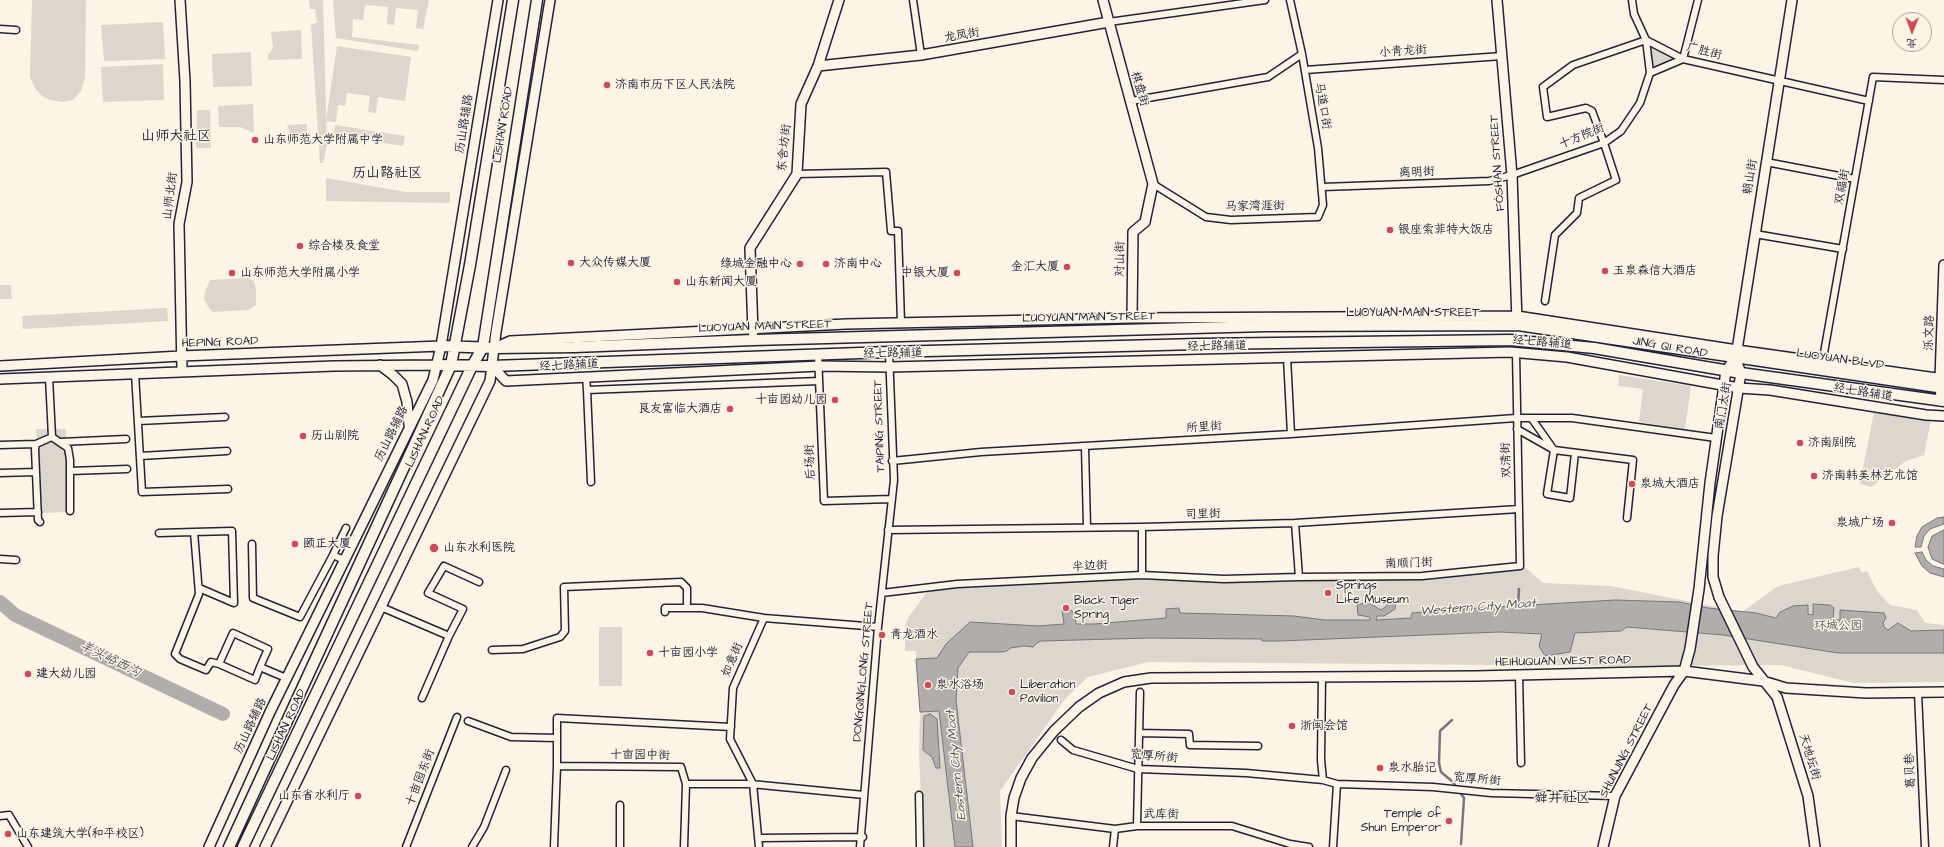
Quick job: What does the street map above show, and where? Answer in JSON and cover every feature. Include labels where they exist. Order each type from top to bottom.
[{"type":"main road","name":"LISHAN ROAD","points":[[229,847],[451,365],[470,265],[513,0]]},
{"type":"main road","name":"LISHAN ROAD","points":[[244,847],[472,366],[483,347],[537,0]]},
{"type":"main road","name":"LUOYUAN MAIN STREET","points":[[441,346],[495,348],[574,347],[753,340],[1266,326],[1517,321],[1736,354]]},
{"type":"main road","points":[[436,365],[492,366],[818,354],[1198,344],[1510,340],[1594,348],[1742,374],[1943,401]]},
{"type":"main road","name":"LUOYUAN BLVD","points":[[1736,354],[1822,365],[1942,384]]},
{"type":"street","name":"山师北街","points":[[180,0],[185,81],[187,182],[179,224],[182,371]]},
{"type":"street","name":"历山路辅路","points":[[209,847],[286,678],[433,380],[441,346],[498,0]]},
{"type":"street","points":[[265,847],[490,381],[497,324],[550,0]]},
{"type":"street","name":"东舍坊街","points":[[753,340],[750,248],[797,174],[801,104],[818,66],[839,0]]},
{"type":"street","points":[[913,0],[921,55]]},
{"type":"street","name":"棋盘街","points":[[1103,0],[1154,184]]},
{"type":"street","points":[[1108,22],[1264,0]]},
{"type":"street","name":"马道口街","points":[[1290,0],[1302,54],[1318,148],[1323,187],[1323,205],[1318,217]]},
{"type":"street","name":"FÓSHAN STREET","points":[[1497,0],[1512,175],[1517,321]]},
{"type":"street","points":[[1545,301],[1555,235],[1576,213],[1579,198],[1616,180],[1592,111],[1586,108],[1547,117],[1543,87],[1573,66],[1646,40],[1634,14],[1632,0]]},
{"type":"street","points":[[1650,73],[1683,59],[1698,0]]},
{"type":"street","name":"朝山街","points":[[1736,354],[1792,0]]},
{"type":"street","name":"龙凤街","points":[[818,66],[921,55],[1108,22]]},
{"type":"street","points":[[0,29],[16,30]]},
{"type":"street","name":"广胜街","points":[[1646,40],[1683,59],[1869,101]]},
{"type":"street","name":"十方院街","points":[[1512,175],[1604,143],[1621,132],[1640,103],[1650,73],[1646,40]]},
{"type":"street","points":[[1130,101],[1268,77],[1302,54]]},
{"type":"street","name":"小青龙街","points":[[1305,70],[1502,56]]},
{"type":"street","name":"双福街","points":[[1822,365],[1873,77],[1944,80]]},
{"type":"street","points":[[1766,162],[1855,179]]},
{"type":"street","points":[[797,174],[886,172],[891,231],[898,231],[901,322]]},
{"type":"street","name":"离明街","points":[[1323,187],[1489,181],[1512,175]]},
{"type":"street","name":"马家湾涯街","points":[[1154,184],[1206,217],[1231,220],[1318,217]]},
{"type":"street","name":"对山街","points":[[1132,318],[1133,232],[1145,222],[1154,184]]},
{"type":"street","points":[[1755,234],[1843,248]]},
{"type":"street","name":"泺文路","points":[[1943,401],[1944,265]]},
{"type":"street","name":"经七路辅道","points":[[495,348],[510,341],[901,322],[1132,318],[1517,321]]},
{"type":"street","name":"HEPING ROAD","points":[[0,366],[182,356],[441,346]]},
{"type":"street","name":"TAIPING STREET","points":[[888,352],[894,480],[892,499]]},
{"type":"street","name":"经七路辅道","points":[[492,366],[506,381],[819,366],[889,367],[1516,353],[1567,357],[1724,384],[1739,388],[1770,390],[1926,415],[1944,416]]},
{"type":"street","name":"双清街","points":[[1516,353],[1516,418],[1520,566]]},
{"type":"street","name":"后场街","points":[[818,354],[824,501],[892,499]]},
{"type":"street","name":"南门大街","points":[[1684,671],[1690,649],[1699,589],[1710,483],[1726,371],[1736,354]]},
{"type":"street","name":"南门大街","points":[[1736,354],[1742,374],[1717,516],[1712,556],[1713,578],[1719,596],[1753,667],[1763,681]]},
{"type":"street","points":[[1287,357],[1291,434]]},
{"type":"street","points":[[380,365],[394,375],[402,384],[407,402],[410,424]]},
{"type":"street","points":[[0,379],[182,371],[380,365],[436,365]]},
{"type":"street","points":[[135,373],[142,492],[228,489]]},
{"type":"street","points":[[49,377],[52,437]]},
{"type":"street","points":[[586,377],[591,482]]},
{"type":"street","points":[[587,390],[819,381]]},
{"type":"street","points":[[138,421],[225,418]]},
{"type":"street","name":"所里街","points":[[892,461],[982,452],[1291,434],[1516,418],[1572,418],[1716,438]]},
{"type":"street","points":[[1532,419],[1554,450],[1547,494],[1570,498],[1575,453]]},
{"type":"street","points":[[1517,429],[1554,450],[1634,460],[1627,518]]},
{"type":"street","points":[[52,437],[68,448],[70,471],[70,511]]},
{"type":"street","points":[[0,445],[36,444],[52,437]]},
{"type":"street","points":[[60,442],[126,439]]},
{"type":"street","points":[[36,444],[38,520],[40,522]]},
{"type":"street","points":[[1085,447],[1087,527]]},
{"type":"street","points":[[140,456],[227,451]]},
{"type":"street","points":[[70,471],[127,469]]},
{"type":"street","points":[[0,473],[36,472]]},
{"type":"street","name":"DONGQINGLONG STREET","points":[[860,847],[878,627],[892,499]]},
{"type":"street","name":"司里街","points":[[888,530],[1142,527],[1295,523],[1519,509]]},
{"type":"street","points":[[0,513],[38,512]]},
{"type":"street","points":[[1295,523],[1299,577]]},
{"type":"street","points":[[1142,527],[1142,576]]},
{"type":"street","points":[[252,544],[253,598],[300,617],[346,528]]},
{"type":"street","points":[[159,533],[232,531],[234,603],[199,588]]},
{"type":"street","points":[[194,532],[199,594],[175,654],[180,659],[206,670],[211,662],[219,664],[254,680],[268,649],[233,633],[219,664]]},
{"type":"street","points":[[333,555],[344,560]]},
{"type":"street","points":[[0,559],[16,560]]},
{"type":"street","points":[[422,698],[449,636],[464,609],[428,593],[444,566],[479,582]]},
{"type":"street","name":"南顺门街","points":[[1299,577],[1422,576],[1520,566]]},
{"type":"street","name":"半边街","points":[[882,593],[956,584],[1142,576],[1224,579],[1299,577]]},
{"type":"street","points":[[492,650],[523,649],[560,638],[566,631],[564,587],[681,582],[687,588],[687,608]]},
{"type":"street","points":[[381,607],[449,636]]},
{"type":"street","points":[[665,612],[665,608],[702,608],[764,618],[878,627]]},
{"type":"street","name":"如意街","points":[[759,847],[753,784],[730,739],[733,688],[764,618]]},
{"type":"street","points":[[260,667],[286,678]]},
{"type":"street","name":"HEIHUQUAN WEST ROAD","points":[[1011,847],[1014,798],[1021,778],[1032,758],[1054,731],[1079,706],[1099,692],[1124,682],[1151,678],[1181,677],[1519,675],[1684,671],[1763,681],[1786,688],[1866,693],[1944,692]]},
{"type":"street","name":"SHUNJING STREET","points":[[1603,847],[1615,796],[1674,685],[1684,671]]},
{"type":"street","points":[[1519,675],[1521,763]]},
{"type":"street","points":[[1322,676],[1321,760],[1323,780]]},
{"type":"street","name":"天地坛街","points":[[1763,681],[1777,697],[1797,755],[1808,796],[1815,847]]},
{"type":"street","points":[[1138,826],[1140,692]]},
{"type":"street","name":"葛贝巷","points":[[1918,693],[1925,847]]},
{"type":"street","name":"十亩园东街","points":[[406,847],[457,717]]},
{"type":"street","points":[[554,847],[557,718],[731,727]]},
{"type":"street","points":[[468,721],[511,737],[557,738]]},
{"type":"street","points":[[1139,733],[1189,734],[1190,744],[1258,746]]},
{"type":"street","name":"宽厚所街","points":[[1061,740],[1073,750],[1138,769],[1246,773],[1323,780],[1337,784],[1461,789],[1491,793],[1615,796]]},
{"type":"street","name":"十亩园中街","points":[[557,766],[681,767],[686,784]]},
{"type":"street","points":[[472,847],[484,827],[506,770]]},
{"type":"street","points":[[684,847],[686,784],[753,784],[864,795]]},
{"type":"street","points":[[1333,847],[1337,784]]},
{"type":"street","points":[[918,795],[920,847]]},
{"type":"street","points":[[620,805],[620,847]]},
{"type":"street","points":[[0,816],[9,815],[28,847]]},
{"type":"street","name":"武库街","points":[[1012,816],[1115,829],[1138,826],[1232,826],[1290,844],[1309,847]]},
{"type":"street","points":[[1114,847],[1115,829]]},
{"type":"street","points":[[759,838],[862,837]]},
{"type":"green space","points":[[32,0],[86,0],[85,78],[81,91],[73,100],[62,102],[50,100],[42,96],[35,88],[30,77]]},
{"type":"green space","points":[[309,0],[323,0],[327,145],[323,163],[320,163],[311,24],[317,23],[315,9],[310,9]]},
{"type":"green space","points":[[333,0],[429,0],[423,29],[416,28],[418,10],[396,8],[394,25],[387,24],[388,7],[365,5],[363,20],[353,19],[352,37],[419,45],[418,51],[336,38]]},
{"type":"green space","points":[[163,22],[165,59],[104,61],[101,25]]},
{"type":"green space","points":[[301,30],[302,59],[268,60],[268,55],[273,48],[271,32]]},
{"type":"green space","points":[[1648,43],[1678,60],[1654,70]]},
{"type":"green space","points":[[337,46],[411,57],[405,101],[378,97],[376,113],[368,112],[370,96],[347,93],[345,106],[338,105],[336,122],[326,121]]},
{"type":"green space","points":[[251,52],[252,86],[213,87],[212,54]]},
{"type":"green space","points":[[163,64],[164,100],[103,102],[101,67]]},
{"type":"green space","points":[[253,104],[254,133],[240,127],[219,127],[218,106]]},
{"type":"green space","points":[[197,110],[210,110],[211,148],[196,148]]},
{"type":"green space","points":[[307,124],[307,134],[291,135],[287,125]]},
{"type":"green space","points":[[335,125],[405,136],[403,146],[333,135]]},
{"type":"green space","points":[[326,178],[406,192],[450,192],[450,203],[326,201]]},
{"type":"green space","points":[[248,278],[254,281],[256,290],[256,305],[248,310],[213,312],[209,308],[204,299],[210,280]]},
{"type":"green space","points":[[0,285],[11,285],[12,299],[0,299]]},
{"type":"green space","points":[[167,308],[168,321],[23,329],[22,316]]},
{"type":"green space","points":[[1619,375],[1691,386],[1685,429],[1639,422],[1643,389],[1618,386]]},
{"type":"green space","points":[[1874,412],[1931,420],[1924,455],[1906,461],[1871,487],[1860,484]]},
{"type":"green space","points":[[36,429],[66,429],[68,512],[42,513]]},
{"type":"green space","name":"环城公园","points":[[1859,567],[1862,573],[1867,571],[1877,591],[1890,605],[1917,610],[1925,623],[1944,625],[1944,682],[1854,683],[1781,665],[1623,666],[1148,662],[1088,677],[1065,699],[1000,791],[1002,847],[923,847],[919,753],[920,712],[916,651],[905,651],[905,627],[908,618],[927,592],[972,584],[1144,578],[1421,579],[1526,568],[1543,583],[1611,586],[1742,612],[1778,586]]},
{"type":"green space","points":[[599,627],[622,627],[622,686],[599,686]]},
{"type":"water","points":[[1944,517],[1944,524],[1930,529],[1924,536],[1921,547],[1915,547],[1917,536],[1922,527],[1937,518]]},
{"type":"water","points":[[1944,530],[1943,564],[1932,559],[1928,547],[1932,536]]},
{"type":"water","points":[[1922,552],[1926,560],[1933,566],[1944,569],[1944,577],[1930,573],[1922,566],[1915,553]]},
{"type":"water","name":"Eastern City Moat","points":[[1396,600],[1395,609],[1384,616],[1377,616],[1376,620],[1411,618],[1412,613],[1615,600],[1679,602],[1708,608],[1756,613],[1776,618],[1780,612],[1793,606],[1808,605],[1808,614],[1813,615],[1813,604],[1830,605],[1834,608],[1833,619],[1840,620],[1840,610],[1884,613],[1886,618],[1883,623],[1884,627],[1888,630],[1898,623],[1911,631],[1944,630],[1944,653],[1838,653],[1723,635],[1627,627],[1621,631],[1575,633],[1570,652],[1545,656],[1539,646],[1542,634],[1499,632],[1280,641],[1262,641],[1262,639],[1149,638],[1041,641],[1033,647],[1024,646],[1010,648],[1007,651],[1002,652],[969,652],[958,668],[956,700],[973,847],[955,847],[939,711],[920,712],[916,659],[937,658],[946,644],[970,622],[1038,626],[1064,624],[1062,610],[1069,608],[1074,613],[1076,624],[1166,618],[1166,609],[1179,608],[1180,613],[1294,616],[1324,620],[1370,620],[1370,617],[1358,615],[1357,605],[1367,602],[1381,610],[1387,606],[1388,601]]},
{"type":"water","points":[[930,714],[937,719],[940,768],[936,768],[932,757],[923,750],[924,716]]},
{"type":"waterway","name":"Western City Moat","points":[[1518,605],[1519,589]]},
{"type":"waterway","name":"羊头峪西沟","points":[[0,602],[15,615],[223,714]]},
{"type":"waterway","points":[[1452,720],[1440,731],[1439,763],[1441,772],[1453,782],[1464,798],[1461,844]]},
{"type":"place","name":"济南市历下区人民法院","points":[[607,85]]},
{"type":"place","name":"山东师范大学附属中学","points":[[255,140]]},
{"type":"place","name":"银座索菲特大饭店","points":[[1390,230]]},
{"type":"place","name":"综合楼及食堂","points":[[300,246]]},
{"type":"place","name":"大众传媒大厦","points":[[571,263]]},
{"type":"place","name":"绿城金融中心","points":[[800,264]]},
{"type":"place","name":"济南中心","points":[[826,264]]},
{"type":"place","name":"金汇大厦","points":[[1067,267]]},
{"type":"place","name":"玉泉森信大酒店","points":[[1605,271]]},
{"type":"place","name":"山东师范大学附属小学","points":[[232,273]]},
{"type":"place","name":"中银大厦","points":[[957,273]]},
{"type":"place","name":"山东新闻大厦","points":[[677,282]]},
{"type":"place","name":"十亩园幼儿园","points":[[835,400]]},
{"type":"place","name":"良友富临大酒店","points":[[730,409]]},
{"type":"place","name":"历山剧院","points":[[303,436]]},
{"type":"place","name":"济南剧院","points":[[1800,443]]},
{"type":"place","name":"济南韩美林艺术馆","points":[[1814,476]]},
{"type":"place","name":"泉城大酒店","points":[[1632,484]]},
{"type":"place","name":"泉城广场","points":[[1892,523]]},
{"type":"place","name":"颐正大厦","points":[[295,544]]},
{"type":"place","name":"山东水利医院","points":[[434,548]]},
{"type":"place","name":"Springs Life Museum","points":[[1328,593]]},
{"type":"place","name":"Black Tiger Spring","points":[[1066,608]]},
{"type":"place","name":"青龙酒水","points":[[882,635]]},
{"type":"place","name":"十亩园小学","points":[[650,653]]},
{"type":"place","name":"建大幼儿园","points":[[28,674]]},
{"type":"place","name":"泉水浴场","points":[[928,685]]},
{"type":"place","name":"Liberation Pavilion","points":[[1012,692]]},
{"type":"place","name":"浙闽会馆","points":[[1292,726]]},
{"type":"place","name":"泉水胎记","points":[[1380,768]]},
{"type":"place","name":"山东省水利厅","points":[[358,796]]},
{"type":"place","name":"Temple of Shun Emperor","points":[[1449,821]]},
{"type":"place","name":"山东建筑大学(和平校区)","points":[[8,834]]},
{"type":"district","name":"山师大社区","points":[[176,137]]},
{"type":"district","name":"历山路社区","points":[[387,174]]},
{"type":"district","name":"舜井社区","points":[[1562,799]]}]
